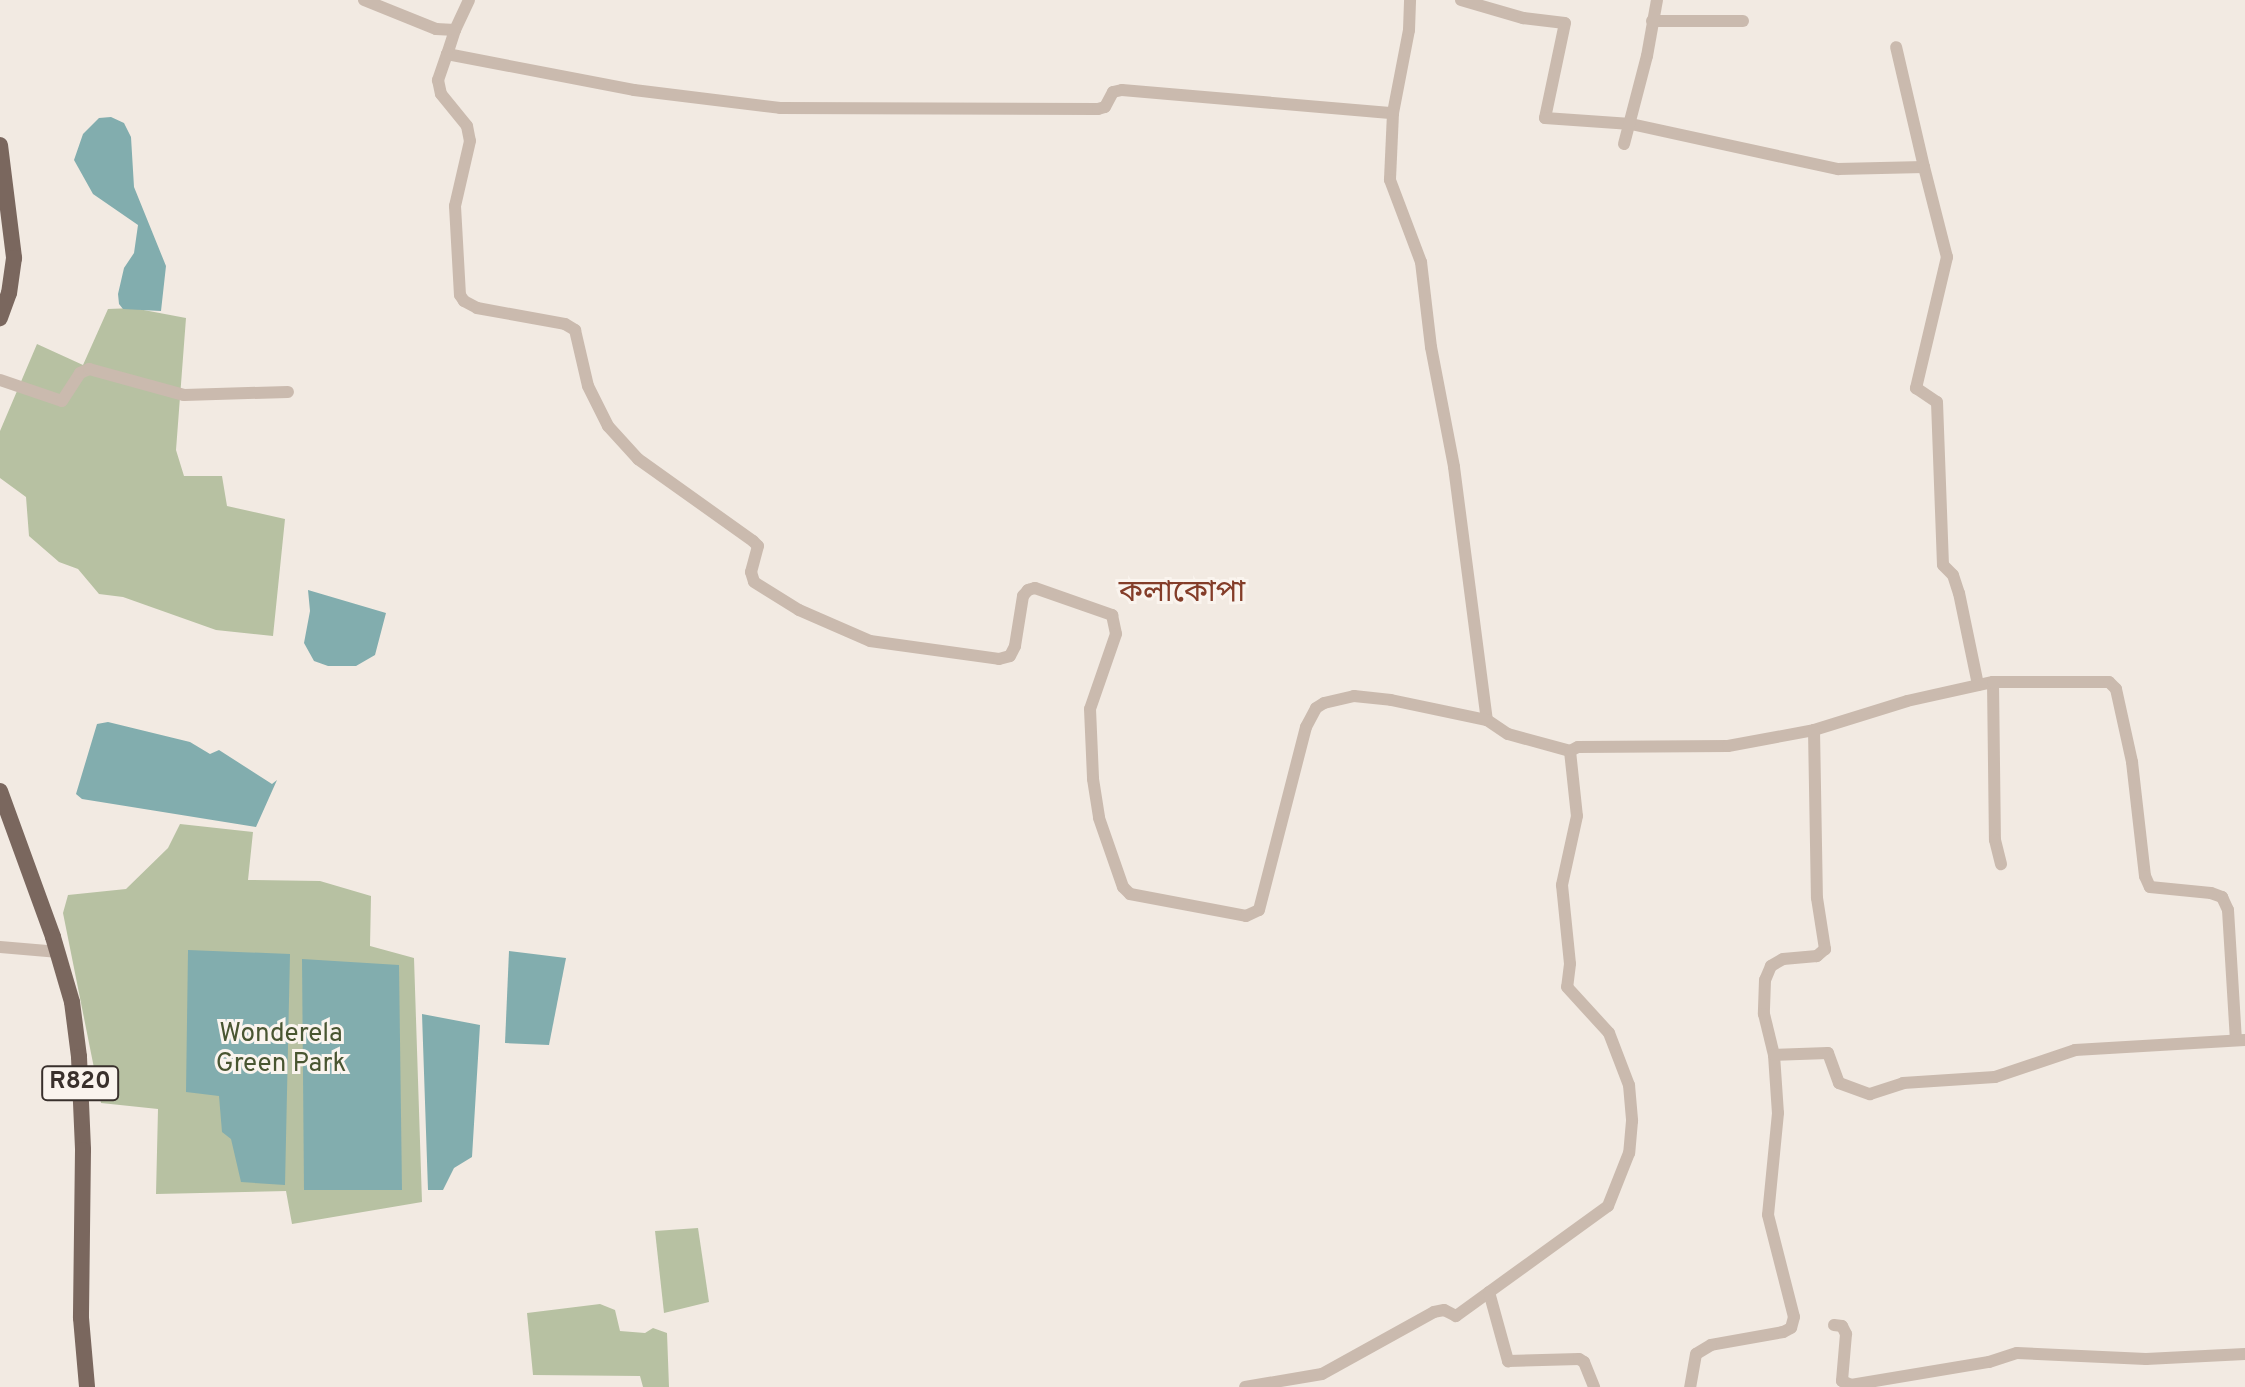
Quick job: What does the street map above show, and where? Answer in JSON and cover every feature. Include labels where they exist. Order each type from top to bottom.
[{"type":"main road","points":[[0,145],[5,234],[14,258],[9,293],[0,318]]},
{"type":"main road","name":"R820","points":[[0,791],[59,952],[72,1002],[79,1057],[83,1150],[81,1318],[87,1387]]},
{"type":"street","points":[[364,0],[436,29],[455,30]]},
{"type":"street","points":[[469,0],[438,80],[441,94],[467,126],[470,141],[455,206],[460,295],[469,305],[565,324],[575,330],[588,386],[608,426],[638,459],[753,541],[758,546],[751,572],[754,582],[799,610],[870,641],[999,659],[1010,656],[1015,646],[1023,596],[1028,590],[1035,588],[1112,615],[1116,634],[1090,709],[1093,779],[1099,818],[1123,887],[1130,894],[1246,916],[1259,910],[1306,727],[1316,708],[1354,696],[1391,700],[1487,720],[1508,734],[1570,751],[1578,747],[1728,746],[1814,730],[1907,701],[1993,682],[2109,682],[2116,689],[2132,762],[2145,876],[2150,887],[2211,893],[2222,897],[2228,910],[2241,1040],[2075,1050],[1995,1077],[1903,1083],[1870,1094],[1839,1083],[1828,1053],[1774,1055]]},
{"type":"street","points":[[1410,0],[1409,30],[1393,113],[1390,180],[1421,262],[1431,347],[1454,467],[1487,720]]},
{"type":"street","points":[[1461,0],[1523,18],[1565,23],[1545,118],[1631,124],[1838,169],[1924,167]]},
{"type":"street","points":[[1624,144],[1657,0]]},
{"type":"street","points":[[1652,21],[1743,21]]},
{"type":"street","points":[[1896,47],[1947,257],[1916,388],[1937,402],[1943,565],[1953,575],[1959,593],[1978,685]]},
{"type":"street","points":[[447,54],[634,90],[780,108],[1098,109],[1105,107],[1113,92],[1122,90],[1393,113]]},
{"type":"street","points":[[0,380],[62,401],[80,373],[89,369],[184,395],[288,392]]},
{"type":"street","points":[[1993,682],[1995,840],[2001,864]]},
{"type":"street","points":[[1690,1387],[1696,1354],[1711,1345],[1791,1328],[1794,1317],[1768,1215],[1778,1113],[1774,1055],[1764,1014],[1765,980],[1771,966],[1783,959],[1817,956],[1825,949],[1817,898],[1814,730]]},
{"type":"street","points":[[1245,1387],[1322,1374],[1434,1312],[1444,1310],[1456,1316],[1608,1206],[1629,1153],[1632,1121],[1629,1085],[1609,1033],[1567,987],[1570,964],[1562,885],[1577,816],[1570,751]]},
{"type":"street","points":[[0,947],[59,952]]},
{"type":"street","points":[[1489,1292],[1508,1361],[1579,1359],[1584,1362],[1594,1387]]},
{"type":"street","points":[[1834,1325],[1842,1326],[1846,1334],[1842,1381],[1851,1385],[1989,1362],[2017,1353],[2146,1359],[2245,1354]]},
{"type":"green space","points":[[133,308],[186,318],[176,450],[184,476],[222,476],[227,506],[285,519],[273,636],[216,630],[123,597],[99,594],[78,569],[59,562],[29,536],[26,497],[0,478],[0,431],[37,344],[83,365],[108,309]]},
{"type":"green space","name":"Wonderela Green Park","points":[[180,824],[253,832],[248,880],[320,881],[371,896],[370,946],[414,958],[422,1202],[292,1224],[286,1191],[156,1194],[158,1109],[101,1103],[63,913],[68,895],[126,889],[168,848]]},
{"type":"green space","points":[[698,1228],[709,1302],[664,1313],[655,1231]]},
{"type":"green space","points":[[600,1304],[615,1310],[620,1331],[645,1333],[653,1328],[667,1333],[669,1387],[643,1387],[640,1376],[533,1375],[527,1313]]},
{"type":"water","points":[[111,117],[124,123],[131,137],[134,187],[166,266],[161,311],[123,309],[119,304],[124,268],[134,253],[138,225],[93,194],[74,160],[83,134],[99,118]]},
{"type":"water","points":[[308,590],[386,613],[375,655],[356,666],[328,666],[314,661],[304,643],[310,611]]},
{"type":"water","points":[[108,722],[190,742],[210,754],[219,750],[272,784],[277,780],[256,827],[82,799],[76,794],[97,724]]},
{"type":"water","points":[[188,950],[290,954],[285,1185],[241,1182],[231,1139],[222,1132],[219,1096],[186,1092]]},
{"type":"water","points":[[509,951],[566,958],[549,1045],[505,1043]]},
{"type":"water","points":[[302,959],[399,965],[402,1190],[304,1190]]},
{"type":"water","points":[[422,1014],[480,1025],[472,1157],[454,1168],[443,1190],[428,1190]]},
{"type":"district","name":"কলাকোপা","points":[[1182,594]]}]
